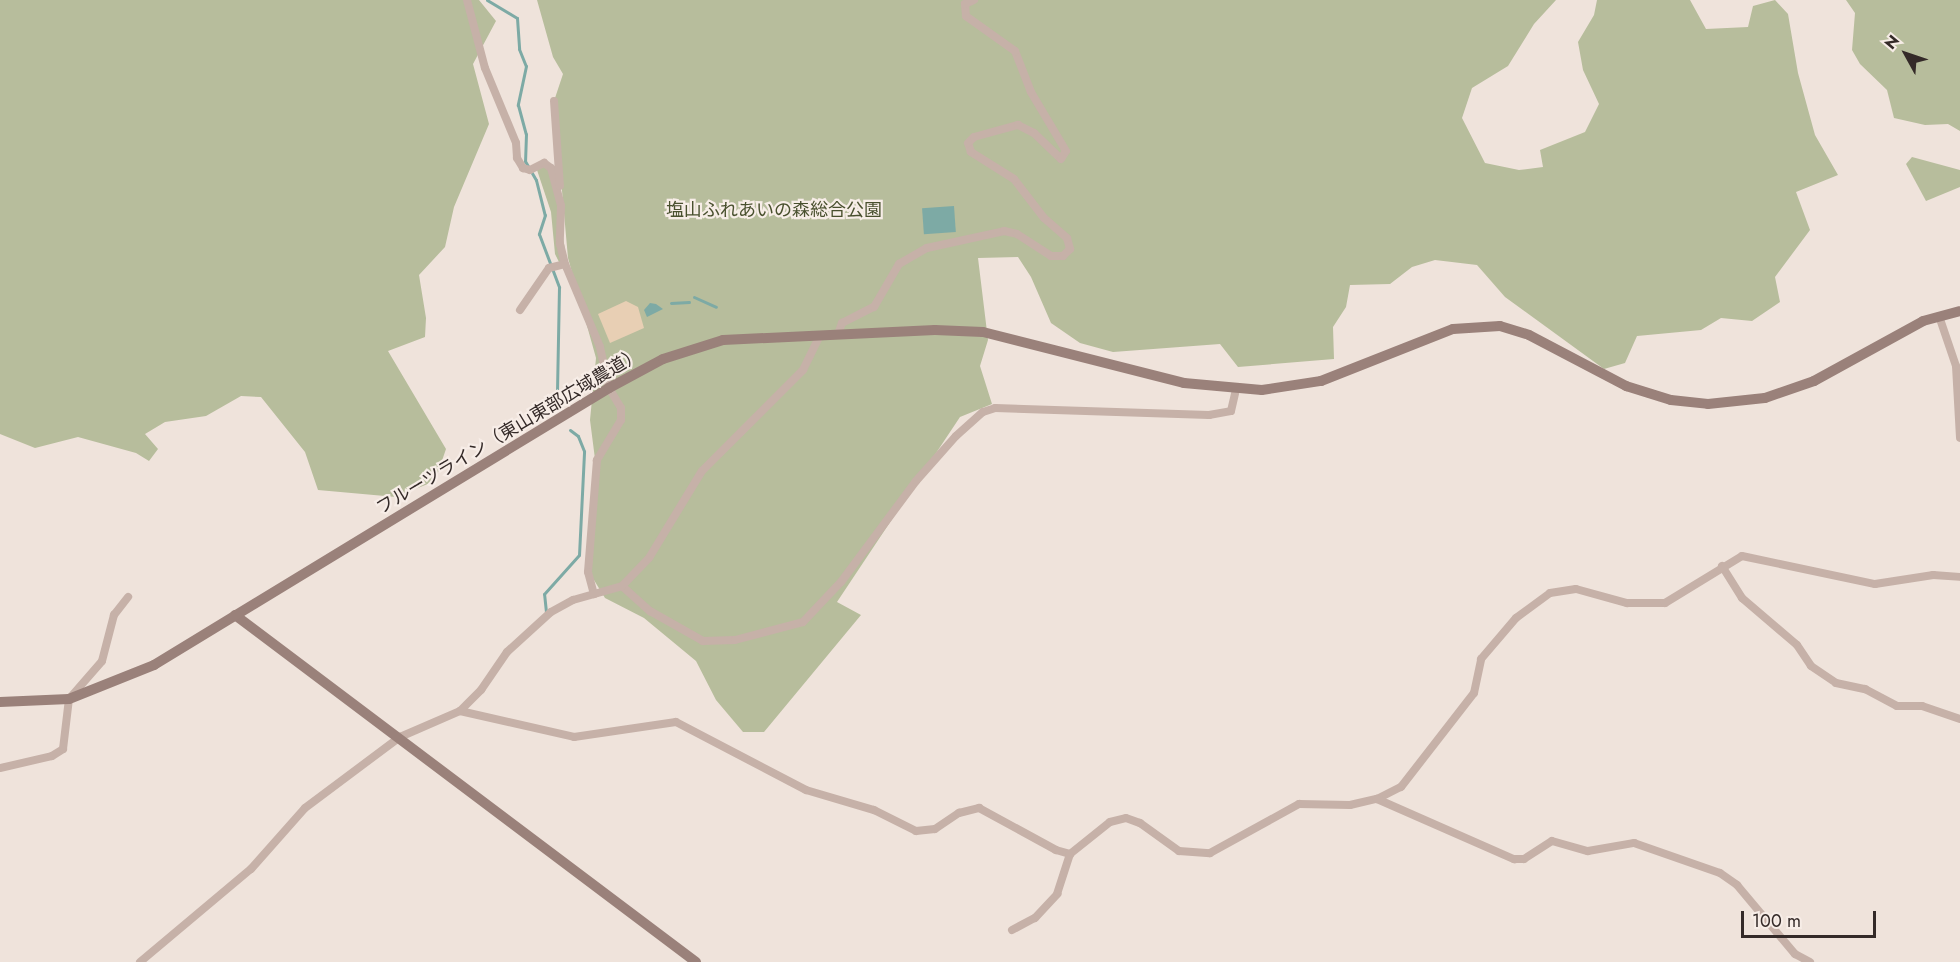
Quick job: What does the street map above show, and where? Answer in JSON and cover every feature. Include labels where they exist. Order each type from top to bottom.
[{"type":"street","points":[[467,0],[486,68],[516,143],[517,158],[523,168],[533,168],[544,163],[551,168],[561,206]]},
{"type":"street","points":[[838,334],[842,323],[874,307],[899,264],[927,248],[1004,231],[1017,234],[1051,256],[1063,256],[1070,249],[1067,238],[1044,218],[1014,179],[970,153],[968,142],[974,137],[1018,125],[1034,133],[1061,159],[1066,151],[1030,92],[1015,51],[966,16],[965,4],[974,0]]},
{"type":"street","points":[[554,101],[561,206],[560,244],[563,265],[600,347],[609,388],[621,408],[621,420],[597,460],[588,572],[594,594]]},
{"type":"street","points":[[520,310],[549,268],[563,265]]},
{"type":"street","points":[[1960,311],[1943,315],[1956,366],[1960,438]]},
{"type":"street","name":"フルーツライン（東山東部広域農道）","points":[[0,702],[69,699],[144,669],[609,388],[663,359],[707,344],[838,334],[983,332],[1184,383],[1236,390],[1321,381],[1453,329],[1477,325],[1515,330],[1648,393],[1708,404],[1739,402],[1814,381],[1907,329],[1943,315]]},
{"type":"street","points":[[140,962],[251,869],[305,807],[400,737],[460,711],[533,626],[573,600],[622,586],[649,558],[702,471],[803,370],[820,335]]},
{"type":"street","points":[[622,586],[650,611],[703,641],[735,640],[803,622],[841,582],[916,481],[956,436],[983,412],[995,408],[1209,416],[1231,411],[1236,390]]},
{"type":"street","points":[[1012,930],[1035,918],[1057,894],[1070,854],[1117,819],[1140,823],[1179,851],[1210,853],[1299,804],[1350,805],[1377,799],[1408,779],[1474,693],[1481,659],[1516,618],[1541,597],[1558,590],[1576,590],[1627,603],[1665,603],[1681,596],[1722,566],[1748,556],[1883,584],[1933,575],[1960,577]]},
{"type":"street","points":[[1722,566],[1742,598],[1797,645],[1811,666],[1836,683],[1865,689],[1897,706],[1922,706],[1960,719]]},
{"type":"street","points":[[0,768],[58,754],[65,742],[69,699],[102,661],[114,615],[128,597]]},
{"type":"street","points":[[235,615],[696,962]]},
{"type":"street","points":[[460,711],[574,737],[676,722],[806,790],[874,810],[916,831],[935,829],[959,813],[979,808],[1070,854]]},
{"type":"street","points":[[1377,799],[1514,859],[1524,859],[1552,841],[1588,851],[1634,843],[1720,873],[1737,885],[1795,954],[1810,962]]},
{"type":"green space","points":[[0,0],[479,0],[496,21],[473,64],[489,124],[454,207],[445,247],[419,275],[426,318],[425,337],[388,351],[446,449],[435,481],[396,497],[318,490],[305,452],[261,397],[241,396],[206,416],[165,422],[145,434],[158,449],[149,461],[136,453],[78,437],[35,448],[0,434]]},
{"type":"green space","name":"塩山ふれあいの森総合公園","points":[[537,0],[1556,0],[1534,24],[1508,66],[1472,88],[1462,118],[1485,163],[1519,170],[1543,167],[1540,150],[1585,132],[1599,104],[1583,70],[1578,42],[1594,15],[1597,0],[1690,0],[1706,29],[1748,27],[1753,6],[1775,0],[1788,14],[1798,73],[1815,135],[1838,175],[1796,192],[1810,230],[1775,277],[1780,302],[1752,321],[1721,318],[1701,330],[1637,336],[1625,363],[1604,369],[1505,297],[1477,265],[1435,260],[1412,267],[1390,284],[1350,285],[1346,307],[1333,327],[1334,359],[1238,367],[1220,344],[1113,352],[1080,343],[1051,323],[1031,277],[1018,257],[978,258],[988,340],[980,366],[992,404],[960,417],[837,602],[861,615],[764,732],[743,732],[716,700],[696,661],[644,618],[605,598],[589,572],[595,459],[590,420],[596,358],[568,258],[554,101],[563,74],[553,57]]},
{"type":"green space","points":[[1846,0],[1960,0],[1960,131],[1948,124],[1925,125],[1894,118],[1887,90],[1860,64],[1852,50],[1855,13]]},
{"type":"green space","points":[[1912,157],[1960,170],[1960,187],[1926,201],[1906,164]]},
{"type":"green space","points":[[544,163],[554,179],[567,263],[560,264],[555,254],[551,212],[536,167]]},
{"type":"sand","points":[[626,301],[638,307],[644,328],[610,343],[598,314]]},
{"type":"water","points":[[954,206],[956,232],[924,234],[922,208]]},
{"type":"water","points":[[650,303],[663,309],[647,317],[644,310]]},
{"type":"waterway","points":[[487,0],[517,18],[519,49],[526,66],[518,105],[526,134],[525,161],[536,180],[545,215],[539,234],[559,287],[557,395]]},
{"type":"waterway","points":[[694,297],[716,307]]},
{"type":"waterway","points":[[671,303],[689,302]]},
{"type":"waterway","points":[[546,612],[544,594],[579,555],[584,451],[578,436],[570,430]]}]
